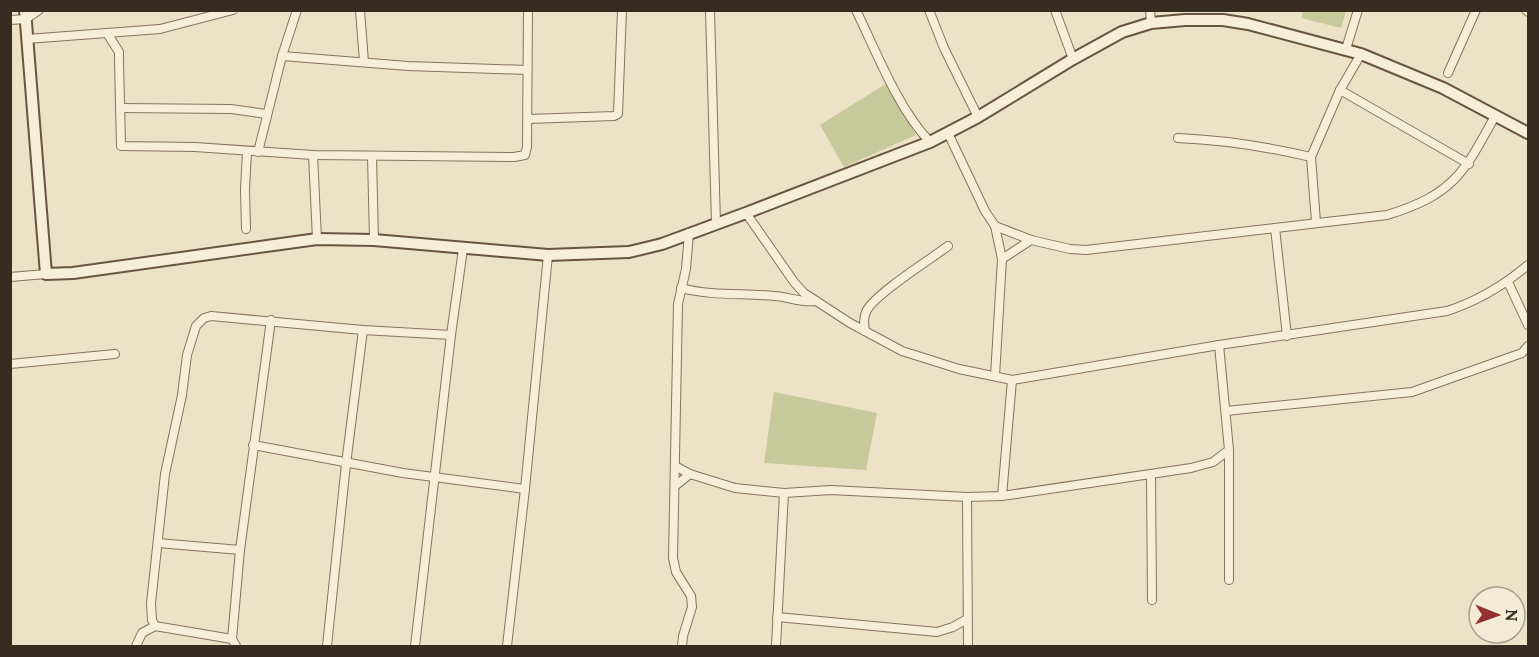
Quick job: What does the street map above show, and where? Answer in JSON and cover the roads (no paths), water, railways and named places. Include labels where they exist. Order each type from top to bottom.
[{"type":"street","points":[[10,20],[39,10]]},
{"type":"street","points":[[27,39],[160,29],[233,10]]},
{"type":"street","points":[[258,152],[266,114],[297,10]]},
{"type":"street","points":[[360,10],[364,63]]},
{"type":"street","points":[[107,33],[118,52],[121,146],[195,147],[313,155],[514,157],[525,155],[528,147],[528,10]]},
{"type":"street","points":[[528,120],[618,114],[622,10]]},
{"type":"street","points":[[710,10],[716,224]]},
{"type":"street","points":[[856,10],[900,98],[930,142]]},
{"type":"street","points":[[929,10],[944,48],[978,117]]},
{"type":"street","points":[[1055,10],[1073,58]]},
{"type":"street","points":[[1150,10],[1151,23]]},
{"type":"street","points":[[1346,49],[1358,10]]},
{"type":"street","points":[[1448,73],[1476,10]]},
{"type":"street","points":[[26,15],[45,274]]},
{"type":"street","points":[[10,277],[73,273],[317,239],[374,240],[548,255],[629,252],[662,244],[930,142],[978,117],[1073,58],[1122,32],[1151,23],[1185,20],[1248,24],[1346,49],[1443,88],[1528,133]]},
{"type":"street","points":[[1316,222],[1311,157],[1340,90],[1361,54]]},
{"type":"street","points":[[282,56],[364,63],[527,70]]},
{"type":"street","points":[[1340,90],[1469,164]]},
{"type":"street","points":[[120,108],[231,108],[266,114]]},
{"type":"street","points":[[995,226],[1031,240],[1070,249],[1086,250],[1387,215],[1434,196],[1450,184],[1469,164],[1495,116]]},
{"type":"street","points":[[948,132],[985,211],[995,226],[1002,260],[995,376]]},
{"type":"street","points":[[1178,138],[1263,146],[1311,157]]},
{"type":"street","points":[[246,229],[247,152]]},
{"type":"street","points":[[313,155],[317,239]]},
{"type":"street","points":[[372,156],[374,240]]},
{"type":"street","points":[[746,213],[794,282],[816,301],[902,351],[959,369],[1012,380],[1219,345],[1447,311],[1472,303],[1508,282],[1528,265]]},
{"type":"street","points":[[1275,228],[1287,336]]},
{"type":"street","points":[[682,646],[692,607],[692,596],[676,572],[673,558],[678,304],[686,269],[689,233]]},
{"type":"street","points":[[1002,260],[1031,240]]},
{"type":"street","points":[[865,331],[865,314],[868,307],[884,292],[948,246]]},
{"type":"street","points":[[415,646],[451,335],[464,249]]},
{"type":"street","points":[[507,646],[548,255]]},
{"type":"street","points":[[1508,282],[1528,325]]},
{"type":"street","points":[[681,288],[713,294],[765,295],[804,302],[816,301]]},
{"type":"street","points":[[155,626],[152,620],[151,603],[165,474],[182,395],[187,355],[196,326],[204,318],[211,316],[271,320],[363,330],[451,335]]},
{"type":"street","points":[[136,646],[142,633],[155,626],[234,643],[240,550],[271,320]]},
{"type":"street","points":[[327,646],[363,330]]},
{"type":"street","points":[[1219,345],[1229,450],[1229,580]]},
{"type":"street","points":[[1226,411],[1412,392],[1522,352],[1528,346]]},
{"type":"street","points":[[10,364],[115,354]]},
{"type":"street","points":[[1002,496],[1012,380]]},
{"type":"street","points":[[253,445],[346,464],[525,489]]},
{"type":"street","points":[[675,466],[690,474],[735,488],[784,493],[831,490],[967,497],[1002,496],[1191,468],[1214,462],[1229,450]]},
{"type":"street","points":[[675,486],[690,474]]},
{"type":"street","points":[[1151,475],[1152,600]]},
{"type":"street","points":[[776,646],[784,493]]},
{"type":"street","points":[[967,497],[968,646]]},
{"type":"street","points":[[158,543],[240,550]]},
{"type":"street","points":[[777,617],[937,632],[967,619]]}]
